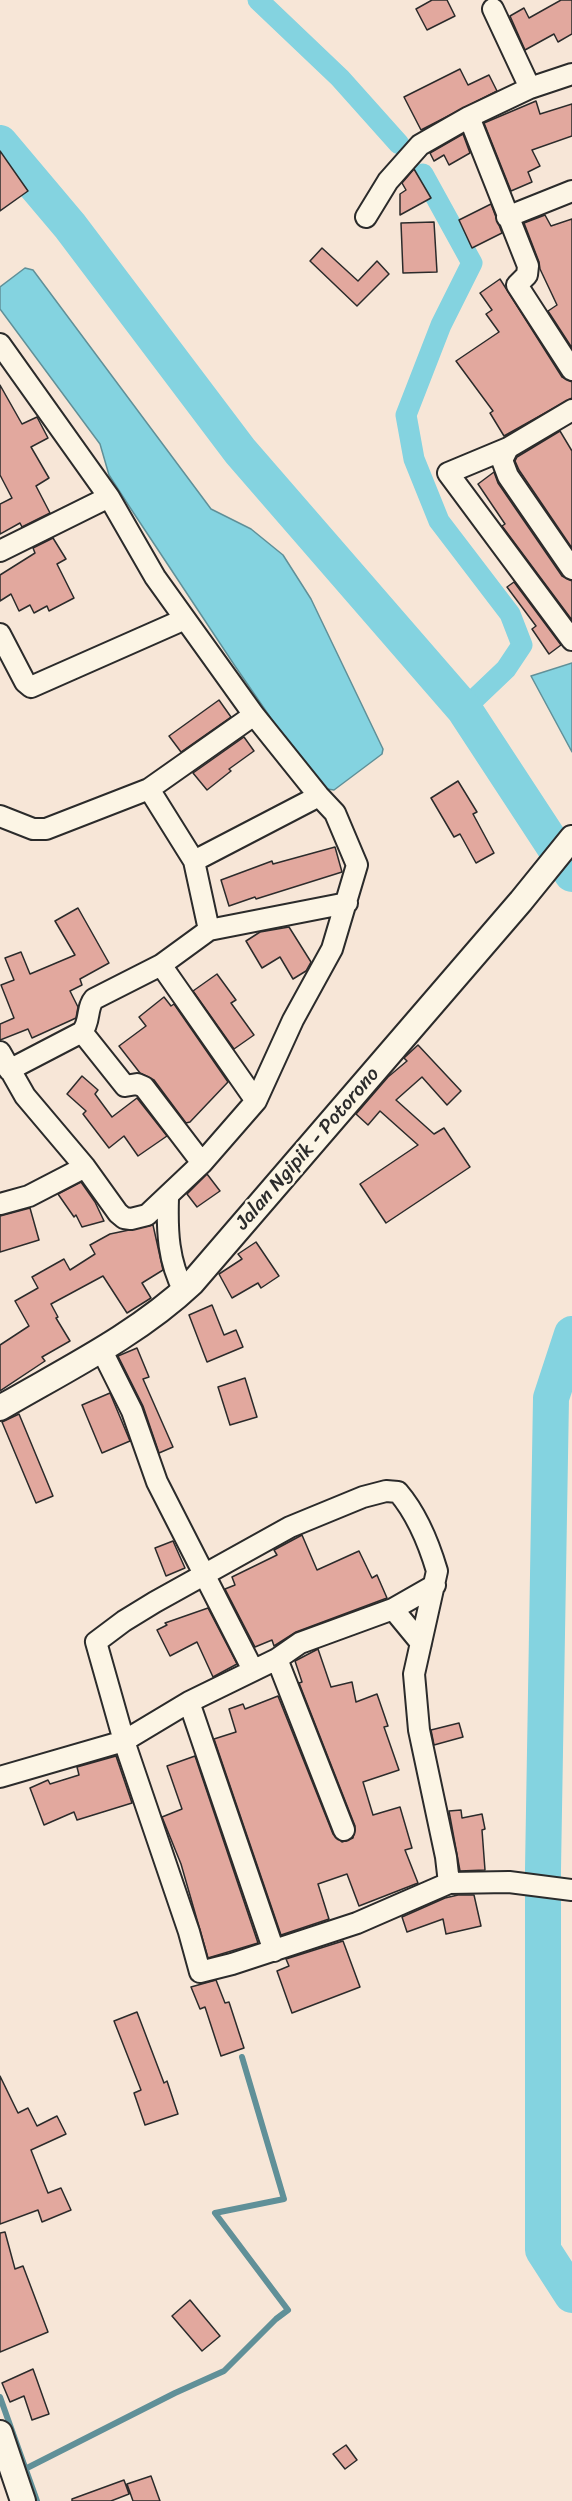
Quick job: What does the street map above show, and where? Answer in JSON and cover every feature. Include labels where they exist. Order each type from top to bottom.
[{"type":"street","points":[[493,9],[530,88]]},
{"type":"street","points":[[366,217],[388,181],[420,145],[469,117],[530,88],[572,74]]},
{"type":"street","points":[[469,117],[528,266],[527,275],[517,285],[572,370]]},
{"type":"street","points":[[507,217],[572,191]]},
{"type":"street","points":[[0,344],[109,497],[155,578],[254,715],[335,813],[357,865],[332,950],[293,1020],[256,1101],[168,1198],[147,1215],[139,1218],[124,1218],[118,1213],[85,1167],[25,1096],[0,1052]]},
{"type":"street","points":[[572,410],[508,448],[448,473],[572,640]]},
{"type":"street","points":[[508,448],[502,460],[508,476],[572,569]]},
{"type":"street","points":[[0,551],[109,497]]},
{"type":"street","points":[[0,634],[25,682],[31,687],[185,619]]},
{"type":"street","points":[[0,816],[33,829],[46,829],[149,789],[254,715]]},
{"type":"street","points":[[149,789],[194,861],[209,930]]},
{"type":"street","points":[[194,861],[319,796]]},
{"type":"street","name":"Jalan Ngipik - Potorono","points":[[0,1408],[101,1349],[170,1304],[184,1292],[521,901],[572,838]]},
{"type":"street","points":[[9,1070],[82,1032],[88,1025],[89,1007],[94,999],[161,966],[209,930],[347,903]]},
{"type":"street","points":[[161,966],[256,1101]]},
{"type":"street","points":[[82,1032],[125,1086],[137,1084],[144,1087],[201,1163]]},
{"type":"street","points":[[0,1204],[29,1196],[85,1167]]},
{"type":"street","points":[[168,1198],[167,1236],[174,1272],[184,1292]]},
{"type":"street","points":[[101,1349],[132,1411],[157,1482],[253,1670]]},
{"type":"street","points":[[449,1883],[446,1857],[419,1730],[414,1674],[437,1571],[406,1502],[398,1492],[386,1491],[363,1497],[290,1527],[124,1621],[96,1642],[124,1741],[189,1932],[200,1972],[274,1951],[357,1923],[449,1883],[517,1883],[566,1889]]},
{"type":"street","points":[[0,1777],[124,1741],[189,1702],[278,1659],[300,1643],[393,1609],[435,1585]]},
{"type":"street","points":[[393,1609],[421,1642]]},
{"type":"street","points":[[278,1659],[344,1830]]},
{"type":"street","points":[[189,1702],[274,1951]]},
{"type":"street","points":[[0,2433],[23,2501]]},
{"type":"water","points":[[25,268],[33,270],[211,509],[251,529],[283,555],[311,599],[383,749],[382,754],[334,790],[327,789],[321,784],[288,743],[109,475],[100,444],[0,309],[0,287]]},
{"type":"water","points":[[572,663],[572,752],[531,676]]},
{"type":"building","points":[[432,0],[447,0],[455,16],[427,30],[416,9]]},
{"type":"building","points":[[561,0],[572,0],[572,34],[558,42],[554,34],[525,50],[510,16],[524,8],[529,18]]},
{"type":"building","points":[[460,69],[468,85],[489,75],[497,91],[421,130],[404,97]]},
{"type":"building","points":[[536,101],[540,114],[572,104],[572,136],[532,150],[540,166],[528,172],[532,182],[511,191],[484,123]]},
{"type":"building","points":[[463,134],[470,153],[449,165],[444,155],[434,161],[430,153]]},
{"type":"building","points":[[0,151],[28,191],[0,211]]},
{"type":"building","points":[[414,169],[431,198],[400,215],[400,194],[406,190],[402,183]]},
{"type":"building","points":[[491,204],[502,233],[472,248],[459,220]]},
{"type":"building","points":[[545,215],[551,226],[572,219],[572,348],[548,311],[557,305],[540,269],[524,223]]},
{"type":"building","points":[[434,222],[437,272],[403,273],[401,223]]},
{"type":"building","points":[[322,248],[358,281],[377,261],[389,274],[357,306],[310,261]]},
{"type":"building","points":[[500,279],[562,377],[572,382],[572,398],[504,436],[490,413],[493,411],[456,361],[499,332],[486,314],[492,310],[480,293]]},
{"type":"building","points":[[0,385],[22,424],[37,417],[48,438],[31,447],[49,478],[36,486],[50,513],[22,527],[20,523],[0,534],[0,504],[12,498],[0,475]]},
{"type":"building","points":[[560,431],[572,451],[572,548],[515,461],[517,457]]},
{"type":"building","points":[[494,472],[498,483],[562,576],[572,581],[572,620],[502,526],[505,524],[478,484]]},
{"type":"building","points":[[53,538],[66,559],[57,564],[74,598],[49,611],[47,606],[34,613],[30,605],[19,611],[11,594],[0,601],[0,575],[35,553],[33,548]]},
{"type":"building","points":[[514,582],[561,645],[549,654],[532,629],[536,626],[507,587]]},
{"type":"building","points":[[219,700],[231,717],[181,752],[169,736]]},
{"type":"building","points":[[244,737],[254,751],[229,769],[231,771],[207,790],[193,773]]},
{"type":"building","points":[[458,781],[477,812],[473,814],[494,853],[476,863],[460,834],[454,837],[431,798]]},
{"type":"building","points":[[335,847],[342,872],[229,906],[221,880],[272,861],[273,864]]},
{"type":"building","points":[[78,908],[109,963],[80,979],[82,985],[70,991],[78,1007],[76,1018],[32,1038],[28,1029],[0,1040],[0,1024],[14,1018],[1,985],[14,980],[5,958],[21,952],[30,974],[75,955],[55,921]]},
{"type":"building","points":[[289,927],[311,962],[306,971],[293,979],[280,957],[262,968],[246,941],[260,932]]},
{"type":"building","points":[[217,974],[236,1000],[231,1003],[254,1035],[234,1049],[193,991]]},
{"type":"building","points":[[164,997],[171,1006],[174,1004],[228,1082],[190,1122],[186,1123],[154,1080],[140,1073],[119,1046],[146,1026],[139,1017]]},
{"type":"building","points":[[418,1045],[461,1091],[447,1105],[422,1077],[396,1100],[434,1134],[444,1128],[470,1167],[386,1223],[360,1184],[418,1145],[380,1111],[368,1125],[356,1114],[388,1077],[407,1061],[404,1058]]},
{"type":"building","points":[[82,1076],[98,1090],[95,1094],[112,1117],[137,1098],[167,1136],[138,1156],[124,1136],[109,1148],[83,1114],[86,1111],[67,1094]]},
{"type":"building","points":[[207,1174],[220,1191],[197,1207],[187,1194]]},
{"type":"building","points":[[81,1182],[95,1202],[104,1221],[82,1227],[76,1215],[74,1217],[58,1194]]},
{"type":"building","points":[[30,1208],[39,1240],[0,1252],[0,1216]]},
{"type":"building","points":[[153,1225],[163,1270],[142,1283],[151,1298],[127,1313],[103,1276],[51,1304],[58,1317],[56,1318],[70,1341],[42,1357],[45,1361],[0,1391],[0,1345],[29,1326],[15,1301],[38,1288],[32,1277],[64,1259],[70,1270],[95,1254],[90,1245],[110,1234]]},
{"type":"building","points":[[256,1242],[279,1276],[261,1288],[258,1283],[232,1298],[219,1274],[242,1259],[238,1254]]},
{"type":"building","points":[[212,1305],[224,1335],[236,1330],[243,1347],[207,1362],[189,1315]]},
{"type":"building","points":[[137,1348],[149,1377],[143,1379],[173,1447],[159,1453],[143,1406],[118,1356]]},
{"type":"building","points":[[245,1378],[257,1417],[230,1425],[218,1387]]},
{"type":"building","points":[[110,1393],[130,1441],[102,1453],[82,1405]]},
{"type":"building","points":[[19,1414],[53,1496],[36,1503],[2,1422]]},
{"type":"building","points":[[302,1535],[317,1570],[359,1551],[372,1578],[377,1575],[387,1598],[296,1632],[274,1646],[272,1640],[255,1647],[225,1589],[235,1585],[232,1577],[277,1555],[274,1550]]},
{"type":"building","points":[[173,1541],[185,1568],[166,1576],[155,1548]]},
{"type":"building","points":[[208,1608],[237,1664],[213,1677],[197,1642],[170,1656],[157,1630],[167,1625],[165,1623]]},
{"type":"building","points":[[318,1649],[331,1687],[352,1682],[356,1702],[377,1694],[388,1726],[384,1727],[399,1770],[363,1782],[373,1815],[400,1807],[412,1848],[405,1850],[418,1883],[359,1906],[347,1874],[318,1884],[329,1919],[281,1935],[214,1739],[236,1732],[229,1709],[243,1704],[245,1709],[278,1696],[333,1834],[342,1842],[353,1838],[355,1826],[299,1683],[302,1682],[295,1661]]},
{"type":"building","points":[[459,1723],[463,1737],[434,1745],[431,1730]]},
{"type":"building","points":[[116,1756],[132,1803],[77,1820],[74,1812],[44,1825],[30,1788],[48,1780],[50,1784],[79,1775],[77,1767]]},
{"type":"building","points":[[195,1756],[258,1943],[208,1958],[181,1864],[162,1817],[182,1809],[167,1766]]},
{"type":"building","points":[[461,1810],[462,1818],[482,1814],[485,1829],[482,1830],[485,1870],[460,1871],[449,1811]]},
{"type":"building","points":[[474,1895],[481,1926],[446,1934],[443,1919],[407,1932],[402,1917],[445,1898]]},
{"type":"building","points":[[343,1941],[360,1987],[292,2013],[277,1971],[289,1966],[286,1959]]},
{"type":"building","points":[[216,1980],[225,2003],[229,2002],[244,2048],[221,2056],[205,2007],[200,2009],[191,1987]]},
{"type":"building","points":[[137,2012],[164,2083],[167,2081],[178,2114],[145,2125],[134,2093],[141,2090],[114,2021]]},
{"type":"building","points":[[0,2076],[18,2113],[28,2108],[37,2126],[57,2116],[66,2134],[31,2150],[48,2193],[61,2188],[71,2210],[42,2222],[38,2210],[0,2224]]},
{"type":"building","points":[[5,2232],[15,2269],[23,2266],[48,2332],[0,2352],[0,2233]]},
{"type":"building","points":[[190,2300],[220,2336],[202,2351],[172,2316]]},
{"type":"building","points":[[33,2369],[49,2414],[32,2420],[24,2396],[10,2402],[2,2383]]},
{"type":"building","points":[[346,2445],[357,2460],[345,2469],[333,2454]]},
{"type":"building","points":[[151,2476],[160,2501],[133,2501],[127,2484]]},
{"type":"building","points":[[124,2480],[129,2494],[111,2501],[72,2501],[72,2499]]},
{"type":"waterway","points":[[258,0],[340,78],[399,144]]},
{"type":"waterway","points":[[0,143],[70,226],[240,451],[464,709],[572,874]]},
{"type":"waterway","points":[[423,174],[472,263],[441,325],[406,415],[414,459],[439,521],[510,614],[522,645],[506,669],[464,709]]},
{"type":"waterway","points":[[572,1334],[551,1398],[543,1869],[543,2250],[572,2295]]},
{"type":"waterway","points":[[25,2469],[175,2393],[224,2371],[288,2310],[215,2213],[284,2199],[242,2057]]},
{"type":"waterway","points":[[0,2397],[37,2501]]}]
